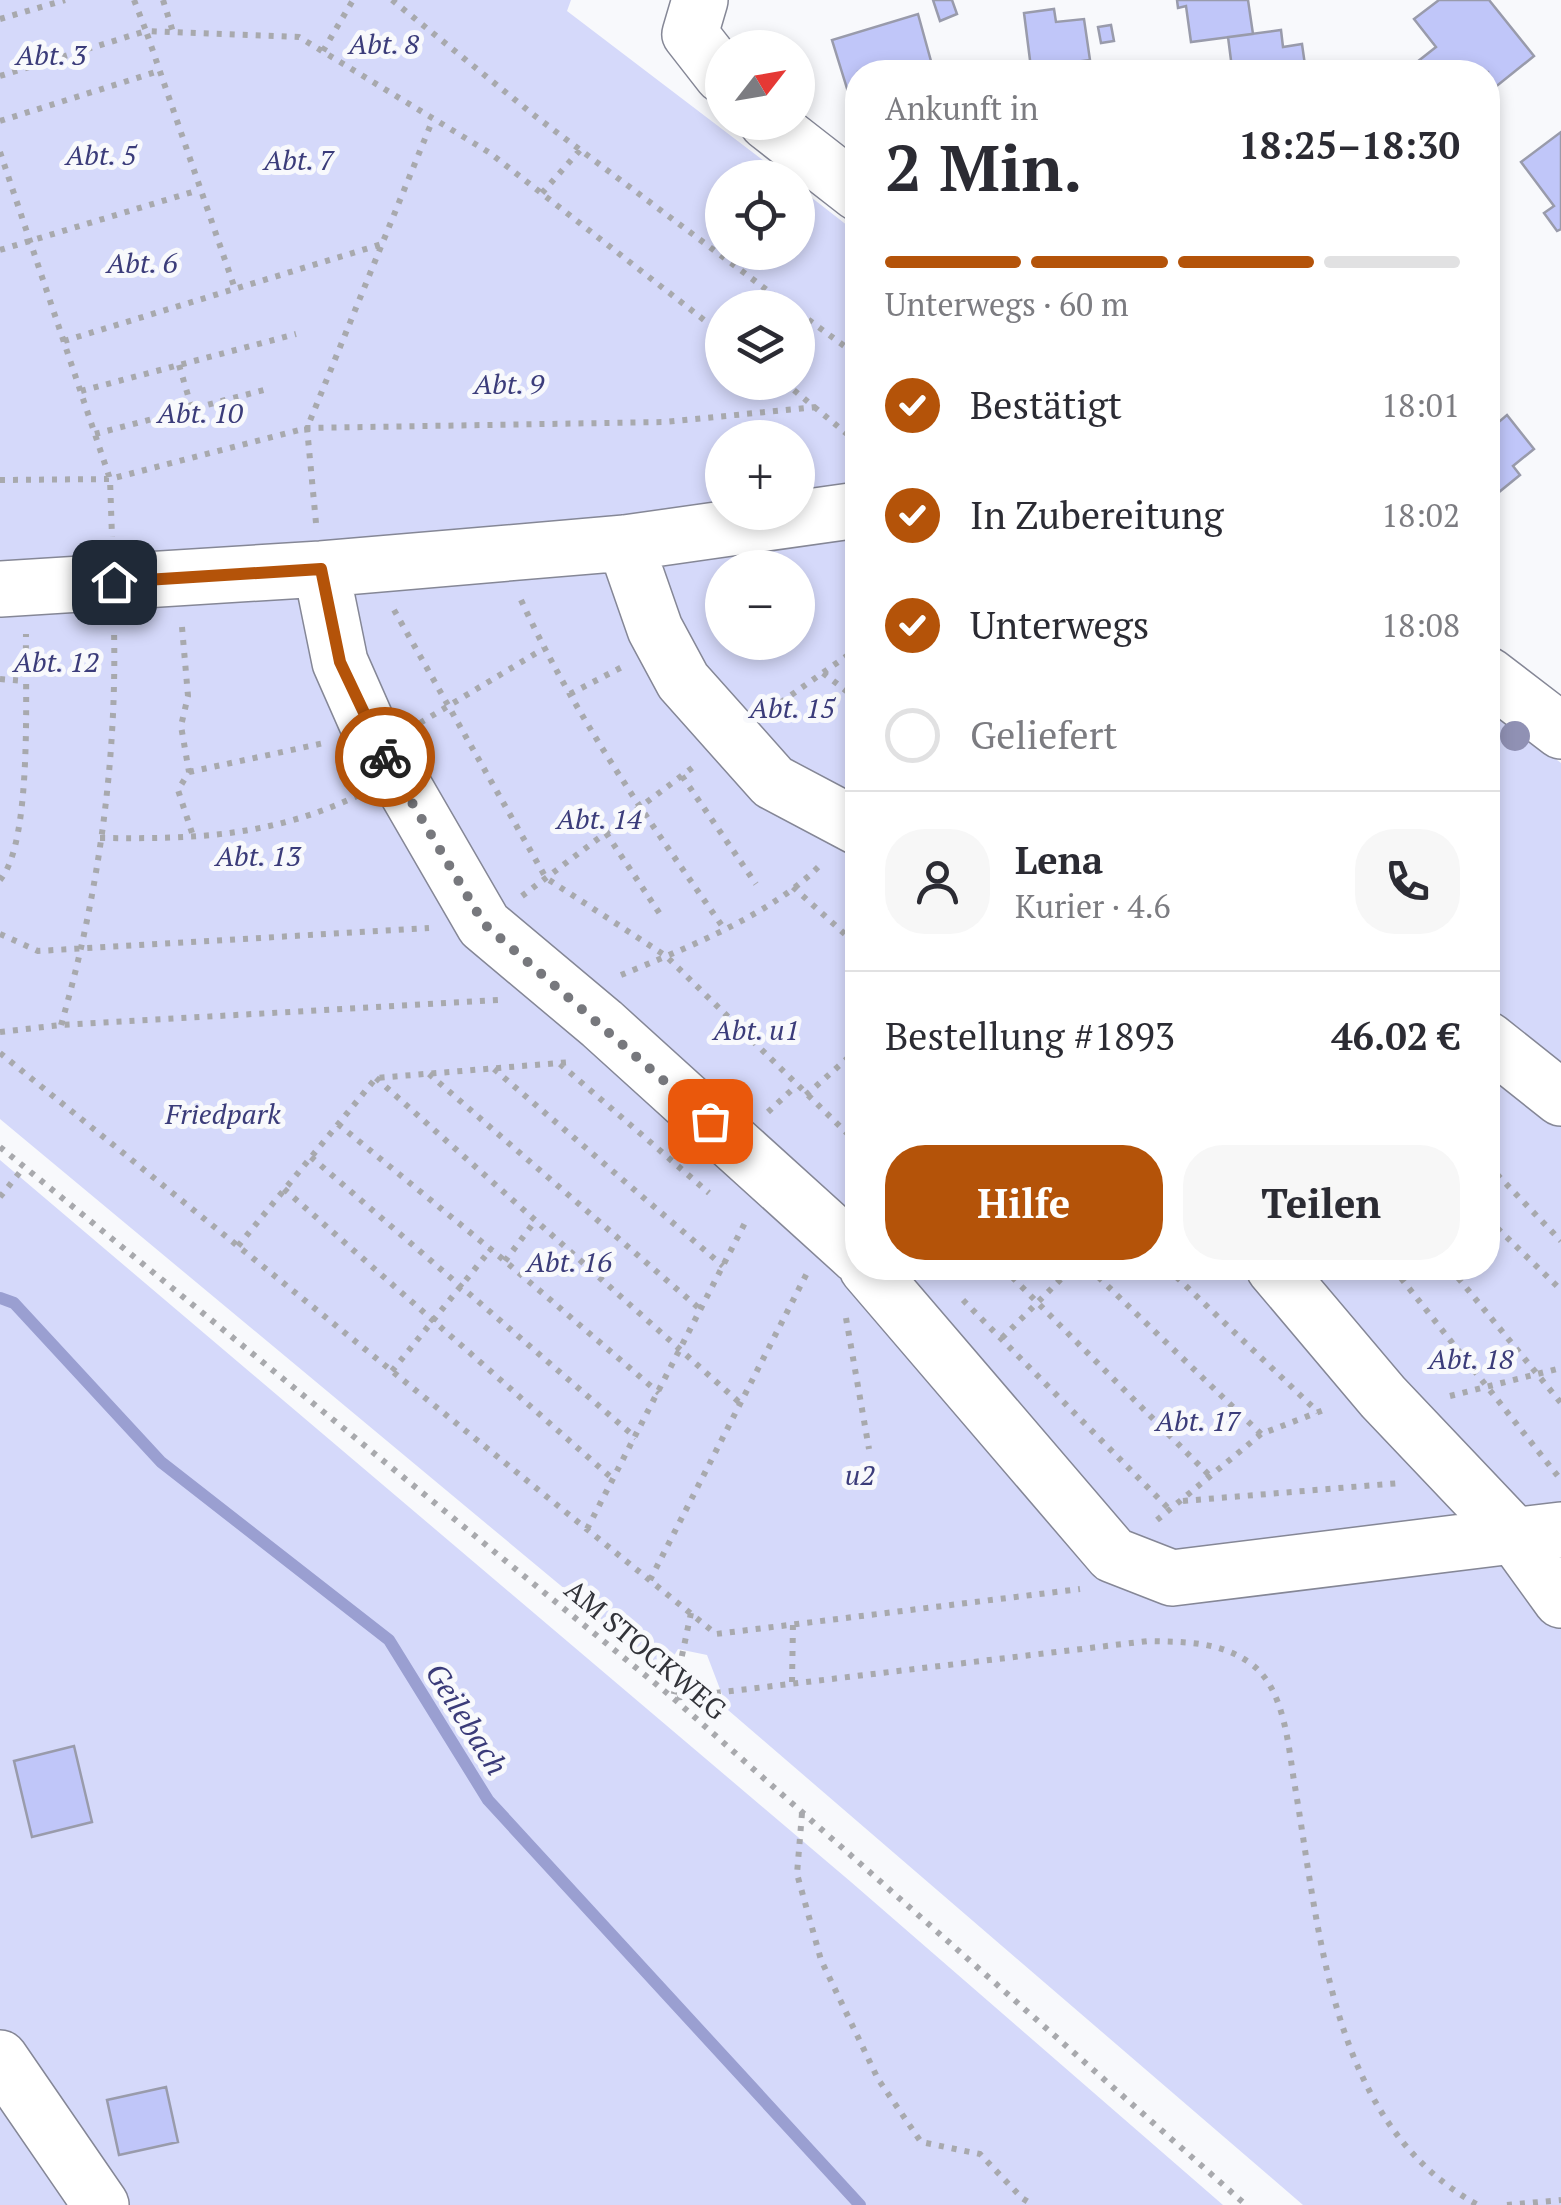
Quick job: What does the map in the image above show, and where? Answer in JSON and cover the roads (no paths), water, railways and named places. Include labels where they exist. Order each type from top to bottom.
[{"type":"street","points":[[700,0],[690,34],[705,53]]},
{"type":"street","points":[[790,140],[845,183]]},
{"type":"street","points":[[14,588],[321,569],[624,543],[845,512]]},
{"type":"street","points":[[624,543],[656,629],[683,681],[773,782],[845,820]]},
{"type":"street","points":[[321,569],[340,662],[383,752],[484,924],[592,987],[638,1056],[750,1192],[845,1261]]},
{"type":"street","points":[[1500,684],[1561,731]]},
{"type":"street","points":[[1500,1050],[1561,1098]]},
{"type":"street","points":[[865,1280],[962,1379],[1105,1571],[1172,1578],[1537,1532]]},
{"type":"street","points":[[1284,1280],[1383,1397],[1460,1478],[1537,1532],[1561,1600]]},
{"type":"street","points":[[0,2058],[101,2205]]},
{"type":"waterway","name":"Geilebach","points":[[0,1298],[14,1303],[161,1462],[389,1640],[488,1800],[860,2205]]},
{"type":"park label","name":"Abt. 8","points":[[384,43]]},
{"type":"park label","name":"Abt. 3","points":[[51,54]]},
{"type":"park label","name":"Abt. 5","points":[[101,154]]},
{"type":"park label","name":"Abt. 7","points":[[299,159]]},
{"type":"park label","name":"Abt. 6","points":[[142,262]]},
{"type":"park label","name":"Abt. 9","points":[[509,383]]},
{"type":"park label","name":"Abt. 10","points":[[200,412]]},
{"type":"park label","name":"Abt. 12","points":[[56,661]]},
{"type":"park label","name":"Abt. 15","points":[[792,707]]},
{"type":"park label","name":"Abt. 14","points":[[599,818]]},
{"type":"park label","name":"Abt. 13","points":[[258,855]]},
{"type":"park label","name":"Abt. u1","points":[[756,1029]]},
{"type":"park label","name":"Friedpark","points":[[223,1113]]},
{"type":"park label","name":"Abt. 16","points":[[569,1261]]},
{"type":"park label","name":"Abt. 18","points":[[1471,1358]]},
{"type":"park label","name":"Abt. 17","points":[[1198,1420]]},
{"type":"park label","name":"u2","points":[[860,1474]]}]
